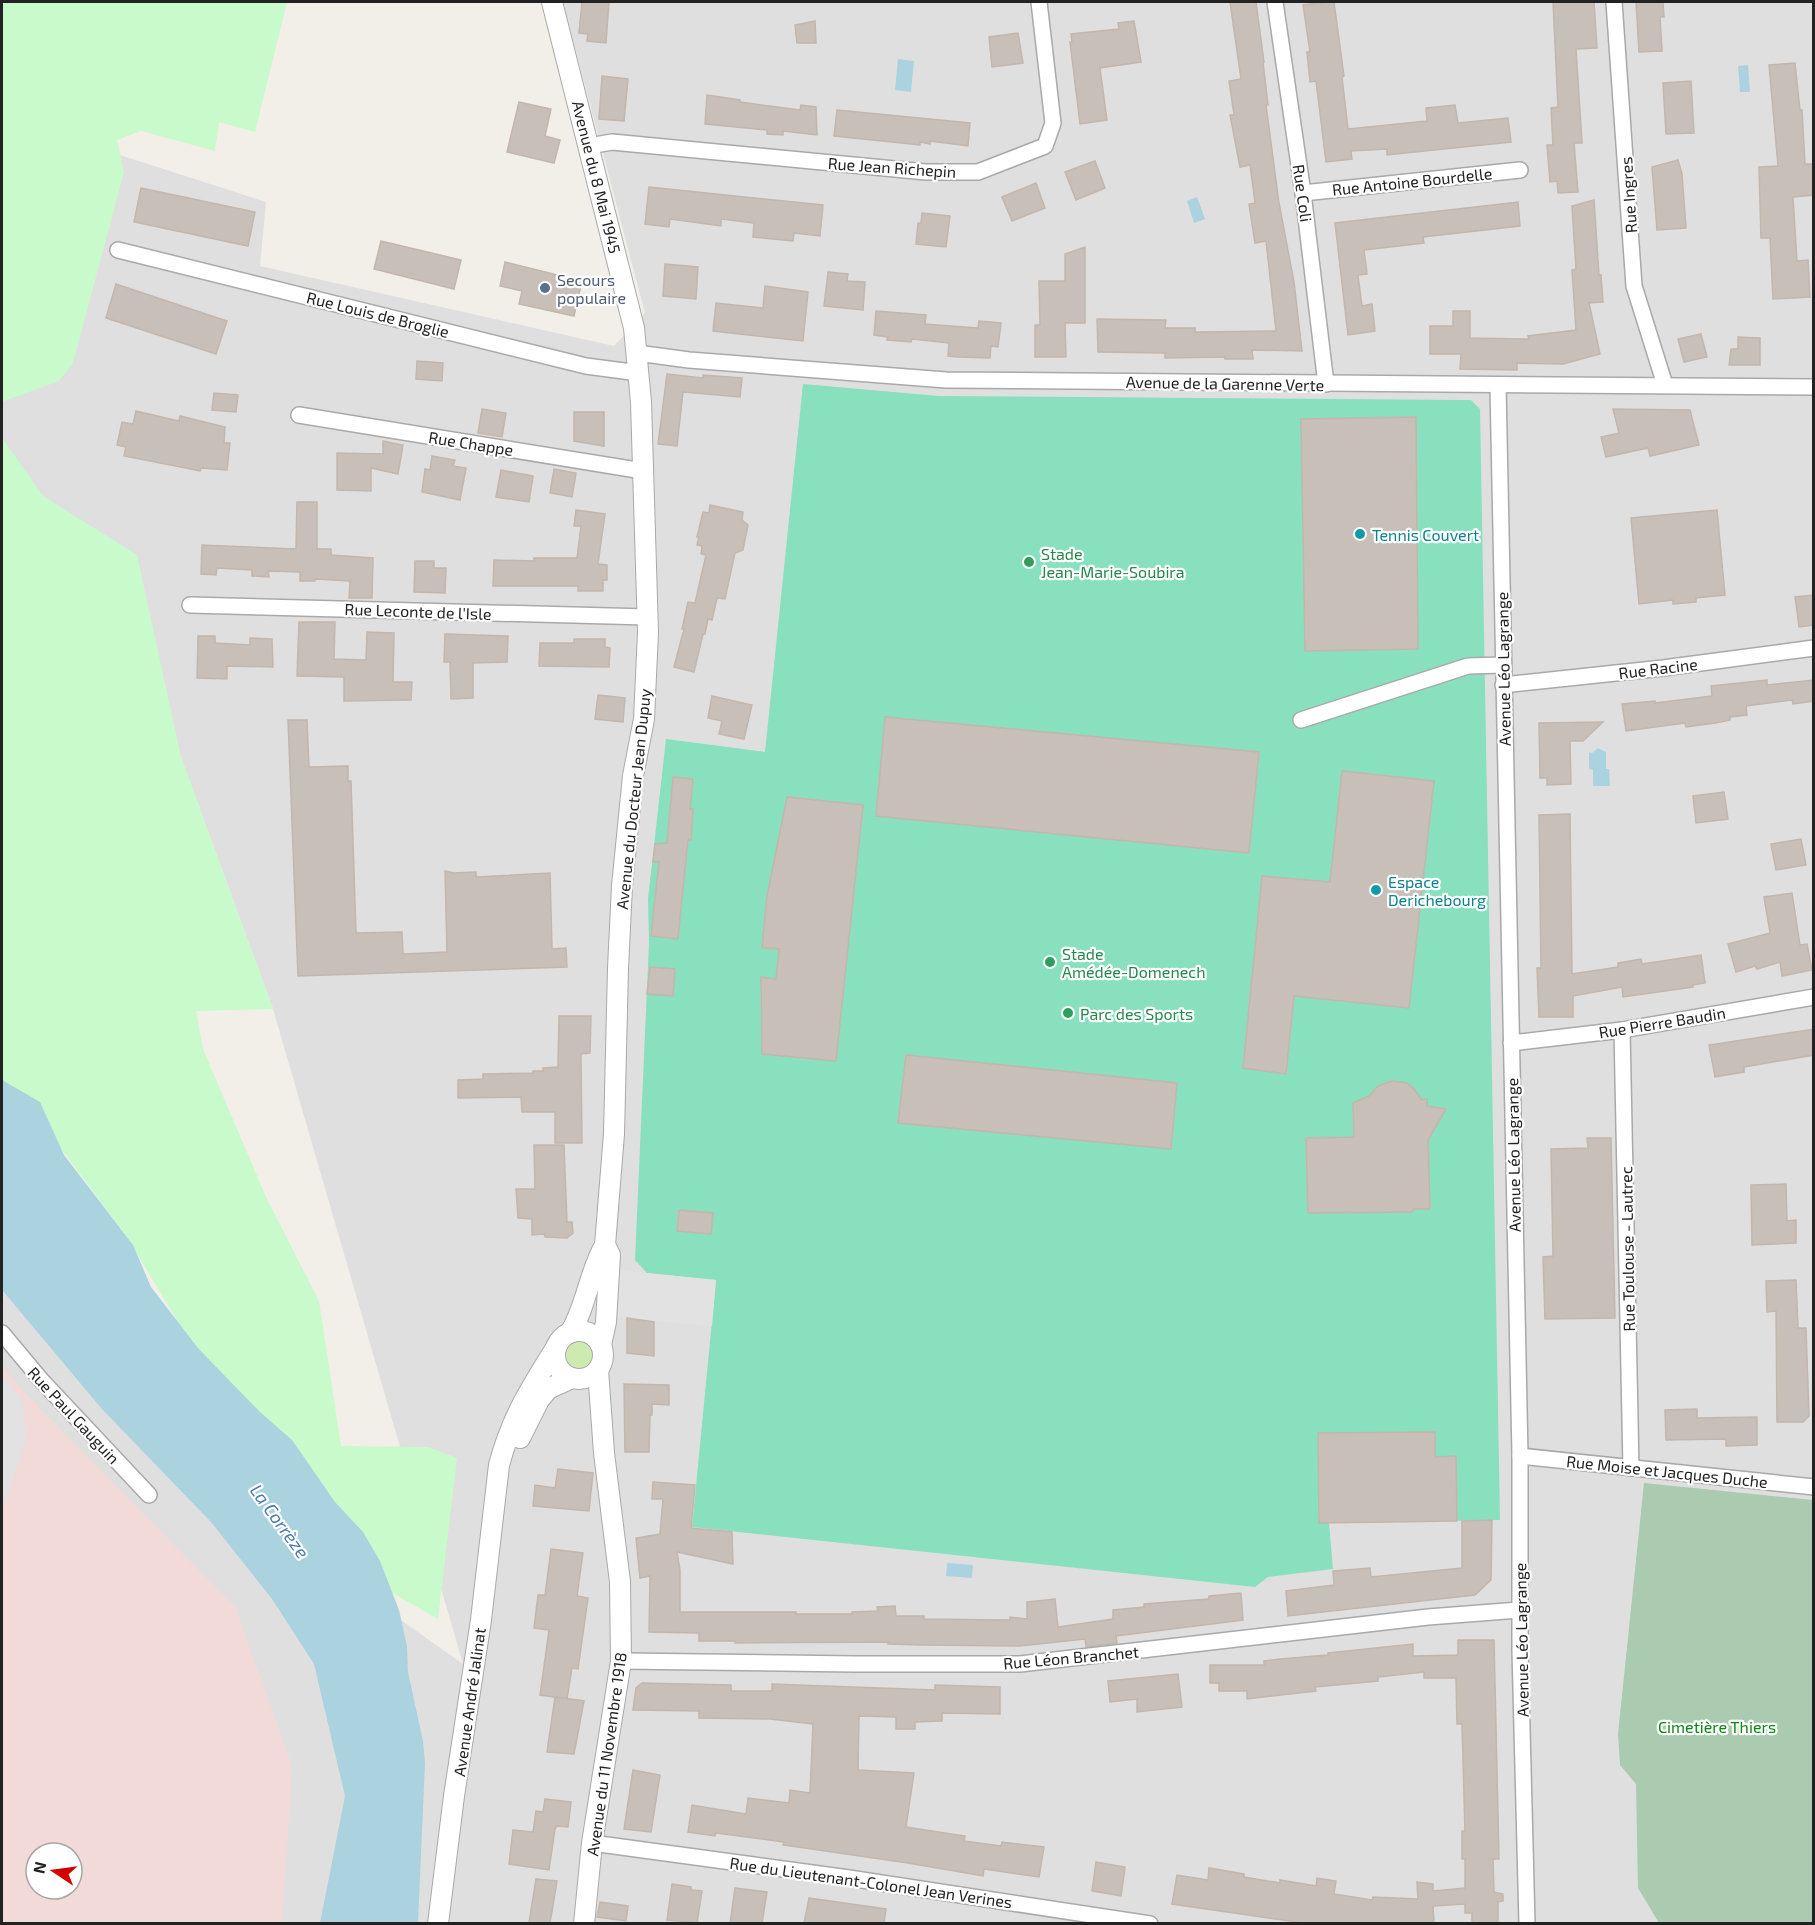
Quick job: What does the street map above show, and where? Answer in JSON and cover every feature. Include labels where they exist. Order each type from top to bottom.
[{"type":"street","name":"Avenue du 8 Mai 1945","points":[[552,2],[634,328],[637,352]]},
{"type":"street","name":"Rue Jean Richepin","points":[[589,146],[612,142],[926,172],[978,172],[1045,146],[1048,138],[1053,123],[1039,2]]},
{"type":"street","name":"Rue Coli","points":[[1275,2],[1303,193],[1326,384]]},
{"type":"street","name":"Rue Ingres","points":[[1614,2],[1634,285],[1665,385]]},
{"type":"street","name":"Rue Antoine Bourdelle","points":[[1303,193],[1520,170]]},
{"type":"street","name":"Rue Louis de Broglie","points":[[118,250],[586,366],[639,373]]},
{"type":"street","name":"Avenue de la Garenne Verte","points":[[637,352],[689,360],[946,380],[1814,387]]},
{"type":"street","name":"Avenue du Docteur Jean Dupuy","points":[[564,1340],[579,1318],[599,1256],[605,1245],[614,1134],[622,886],[633,776],[644,720],[647,617],[637,352]]},
{"type":"street","name":"Avenue Léo Lagrange","points":[[1498,386],[1520,1456],[1519,1610],[1527,1923]]},
{"type":"street","name":"Rue Chappe","points":[[299,415],[643,471]]},
{"type":"street","name":"Rue Leconte de l'Isle","points":[[190,605],[647,617]]},
{"type":"street","name":"Rue Racine","points":[[1503,685],[1663,668],[1814,648]]},
{"type":"street","points":[[1301,720],[1468,666],[1503,665]]},
{"type":"street","name":"Rue Pierre Baudin","points":[[1510,1043],[1622,1030],[1814,997]]},
{"type":"street","name":"Rue Toulouse - Lautrec","points":[[1622,1030],[1631,1468]]},
{"type":"street","name":"Avenue du Docteur Jean Dupuy","points":[[601,1345],[606,1322],[610,1255],[605,1245]]},
{"type":"street","points":[[585,1332],[597,1339],[601,1345],[603,1358],[598,1370],[586,1378],[572,1378],[565,1375],[556,1362],[564,1340],[585,1332]]},
{"type":"street","name":"Rue Paul Gauguin","points":[[2,1333],[42,1381],[149,1495]]},
{"type":"street","name":"Avenue André Jalinat","points":[[438,1923],[481,1620],[499,1465],[505,1442],[520,1405],[564,1340]]},
{"type":"street","name":"Avenue du 11 Novembre 1918","points":[[584,1923],[592,1843],[621,1661],[620,1582],[604,1452],[598,1370]]},
{"type":"street","name":"Avenue André Jalinat","points":[[498,1480],[509,1466],[516,1446],[539,1400],[548,1389],[572,1378]]},
{"type":"street","name":"Rue Moise et Jacques Duche","points":[[1520,1456],[1814,1487]]},
{"type":"street","name":"Rue Léon Branchet","points":[[621,1661],[1020,1664],[1428,1617],[1519,1610]]},
{"type":"street","name":"Rue du Lieutenant-Colonel Jean Verines","points":[[592,1843],[849,1878],[1150,1923]]},
{"type":"shaded area","points":[[563,2],[1813,2],[1813,1923],[2,1923],[2,1290],[100,1407],[463,1664],[273,1009],[114,574],[2,509],[2,117],[266,202],[260,266],[614,346],[645,313]]},
{"type":"shaded area","points":[[616,1270],[716,1280],[712,1326],[611,1317]]},
{"type":"shaded area","points":[[2,1365],[18,1386],[235,1607],[292,1766],[282,1923],[2,1923]]},
{"type":"shaded area","points":[[2,1375],[23,1403],[26,1440],[2,1514]]},
{"type":"green space","points":[[2,2],[287,2],[255,132],[219,122],[215,151],[141,131],[117,140],[124,172],[73,363],[59,381],[2,402]]},
{"type":"green space","name":"Parc des Sports","points":[[803,384],[939,396],[1471,400],[1480,409],[1500,1520],[1329,1523],[1333,1569],[1268,1577],[1255,1587],[692,1527],[716,1280],[647,1273],[635,1260],[649,943],[648,899],[666,739],[765,752]]},
{"type":"green space","points":[[2,438],[43,496],[137,555],[181,757],[273,1009],[196,1011],[203,1049],[266,1197],[319,1301],[341,1446],[428,1447],[457,1458],[438,1619],[313,1548],[129,1240],[57,1143],[2,1092]]},
{"type":"green space","points":[[579,1340],[589,1344],[593,1354],[589,1364],[579,1368],[569,1364],[565,1354],[569,1344]]},
{"type":"green space","name":"Cimetière Thiers","points":[[1644,1483],[1813,1500],[1813,1923],[1659,1923],[1638,1888],[1636,1784],[1620,1765],[1618,1734]]},
{"type":"water","points":[[898,59],[914,61],[911,92],[895,90]]},
{"type":"water","points":[[1748,65],[1750,92],[1740,92],[1738,66]]},
{"type":"water","points":[[1197,197],[1205,219],[1194,223],[1187,201]]},
{"type":"water","points":[[1598,748],[1606,752],[1606,769],[1609,769],[1610,786],[1593,786],[1593,770],[1589,769],[1589,752],[1592,753]]},
{"type":"water","name":"La Corrèze","points":[[2,1080],[40,1102],[64,1155],[133,1245],[151,1287],[198,1348],[260,1412],[292,1440],[335,1502],[363,1532],[380,1561],[399,1610],[407,1646],[408,1672],[423,1741],[425,1763],[418,1923],[320,1923],[345,1796],[314,1664],[272,1599],[211,1522],[100,1407],[2,1290]]},
{"type":"water","points":[[947,1563],[973,1565],[972,1578],[946,1576]]},
{"type":"building","points":[[582,2],[609,2],[606,43],[587,41],[588,34],[579,33]]},
{"type":"building","points":[[1230,2],[1256,2],[1264,62],[1268,105],[1266,105],[1279,203],[1294,282],[1302,351],[1252,350],[1253,359],[1165,358],[1165,353],[1098,352],[1097,319],[1166,320],[1165,328],[1195,328],[1195,332],[1276,331],[1266,241],[1255,243],[1249,204],[1255,203],[1250,165],[1240,167],[1230,115],[1234,115],[1229,81],[1241,79]]},
{"type":"building","points":[[1334,2],[1344,76],[1342,77],[1348,129],[1427,121],[1426,108],[1455,105],[1458,123],[1508,118],[1511,142],[1387,155],[1387,149],[1351,151],[1352,159],[1326,162],[1316,81],[1310,82],[1307,52],[1310,52],[1303,5]]},
{"type":"building","points":[[1553,2],[1594,2],[1597,48],[1576,49],[1582,143],[1574,143],[1578,192],[1558,193],[1557,181],[1550,182],[1547,145],[1553,145],[1551,108],[1558,107]]},
{"type":"building","points":[[1636,2],[1663,2],[1664,17],[1660,17],[1662,51],[1639,52]]},
{"type":"building","points":[[815,21],[816,43],[797,43],[795,25]]},
{"type":"building","points":[[1134,21],[1141,62],[1100,68],[1107,120],[1080,124],[1071,34],[1119,29],[1118,23]]},
{"type":"building","points":[[1018,33],[1023,63],[992,67],[989,37]]},
{"type":"building","points":[[1795,63],[1800,110],[1802,110],[1805,164],[1814,164],[1814,195],[1793,197],[1797,261],[1808,260],[1810,297],[1773,299],[1770,238],[1761,238],[1759,167],[1778,166],[1769,65]]},
{"type":"building","points":[[602,76],[628,79],[624,121],[599,119]]},
{"type":"building","points":[[1691,81],[1694,133],[1666,134],[1663,83]]},
{"type":"building","points":[[707,95],[800,110],[801,105],[816,107],[817,135],[783,131],[783,135],[767,134],[767,130],[705,124]]},
{"type":"building","points":[[519,102],[551,109],[545,136],[560,140],[554,163],[507,152]]},
{"type":"building","points":[[837,110],[970,123],[968,146],[930,141],[930,144],[920,142],[920,145],[834,136]]},
{"type":"building","points":[[1678,160],[1682,174],[1686,228],[1657,230],[1652,167]]},
{"type":"building","points":[[1095,161],[1105,188],[1076,200],[1065,172]]},
{"type":"building","points":[[1036,183],[1045,208],[1012,221],[1002,197]]},
{"type":"building","points":[[649,187],[823,205],[820,236],[794,233],[793,241],[753,237],[754,223],[721,219],[721,226],[670,219],[669,227],[645,224]]},
{"type":"building","points":[[141,188],[255,212],[248,246],[134,222]]},
{"type":"building","points":[[1594,200],[1603,302],[1589,303],[1600,354],[1563,364],[1517,363],[1517,370],[1460,369],[1461,354],[1430,354],[1430,326],[1453,326],[1453,311],[1470,311],[1470,338],[1529,339],[1528,336],[1576,330],[1572,270],[1576,269],[1572,206]]},
{"type":"building","points":[[1518,202],[1520,226],[1423,237],[1424,243],[1364,250],[1367,274],[1358,275],[1362,306],[1372,304],[1375,331],[1348,335],[1335,223]]},
{"type":"building","points":[[922,213],[950,216],[946,247],[916,244],[918,223],[921,223]]},
{"type":"building","points":[[381,241],[461,260],[454,289],[374,269]]},
{"type":"building","points":[[1085,247],[1085,323],[1065,323],[1066,357],[1035,357],[1035,325],[1040,325],[1039,281],[1065,281],[1065,254]]},
{"type":"building","name":"Secours populaire","points":[[505,262],[582,281],[574,316],[519,304],[522,291],[500,286]]},
{"type":"building","points":[[665,264],[698,267],[696,299],[663,296]]},
{"type":"building","points":[[828,272],[848,274],[847,281],[865,282],[863,310],[824,306]]},
{"type":"building","points":[[116,284],[227,321],[216,354],[106,318]]},
{"type":"building","points":[[765,286],[808,292],[803,341],[713,331],[716,303],[763,308]]},
{"type":"building","points":[[876,311],[926,315],[925,324],[978,328],[979,321],[1001,323],[998,347],[991,346],[990,358],[958,357],[948,356],[949,343],[912,339],[911,342],[887,340],[888,337],[874,335]]},
{"type":"building","points":[[1701,334],[1707,357],[1684,362],[1678,339]]},
{"type":"building","points":[[1738,337],[1760,338],[1760,365],[1729,365],[1731,349],[1738,349]]},
{"type":"building","points":[[417,361],[443,363],[442,381],[416,379]]},
{"type":"building","points":[[667,374],[703,378],[703,375],[742,378],[740,397],[683,392],[677,446],[658,444]]},
{"type":"building","points":[[214,393],[238,395],[236,412],[212,410]]},
{"type":"building","points":[[482,409],[506,413],[502,437],[478,433]]},
{"type":"building","points":[[1613,409],[1690,410],[1699,445],[1650,456],[1648,448],[1606,457],[1601,437],[1619,433]]},
{"type":"building","points":[[136,411],[179,421],[180,416],[225,427],[224,443],[230,443],[227,470],[201,468],[200,471],[124,456],[126,447],[117,445],[122,422],[133,424]]},
{"type":"building","points":[[574,412],[604,412],[604,446],[574,441]]},
{"type":"building","name":"Tennis Couvert","points":[[1416,417],[1418,649],[1305,651],[1301,419]]},
{"type":"building","points":[[383,441],[403,445],[398,474],[371,468],[371,491],[337,490],[337,453],[383,454]]},
{"type":"building","points":[[432,456],[455,460],[453,466],[466,468],[460,500],[422,492],[425,469],[430,470]]},
{"type":"building","points":[[554,469],[576,473],[572,497],[550,493]]},
{"type":"building","points":[[501,470],[533,476],[529,502],[496,497]]},
{"type":"building","points":[[297,502],[317,502],[317,549],[331,549],[331,555],[373,558],[372,598],[349,598],[350,581],[315,579],[315,581],[300,581],[300,572],[268,571],[269,577],[252,576],[252,570],[217,568],[216,575],[201,574],[202,545],[296,549]]},
{"type":"building","points":[[710,505],[743,512],[742,520],[748,525],[743,550],[735,553],[725,599],[717,598],[712,620],[708,619],[694,672],[674,667],[688,602],[695,603],[706,555],[701,554],[702,546],[697,545],[699,537],[697,537],[703,512],[709,513]]},
{"type":"building","points":[[576,510],[605,514],[598,564],[607,565],[607,580],[603,580],[603,591],[578,591],[578,586],[493,586],[494,560],[534,561],[534,558],[577,558],[581,526],[574,526]]},
{"type":"building","points":[[1717,510],[1725,595],[1696,598],[1696,602],[1673,604],[1673,600],[1639,604],[1631,518]]},
{"type":"building","points":[[415,561],[434,561],[434,568],[446,568],[445,593],[414,592]]},
{"type":"building","points":[[1814,595],[1814,625],[1799,627],[1795,597]]},
{"type":"building","points":[[299,622],[335,622],[334,659],[366,660],[367,632],[394,633],[393,682],[412,682],[411,700],[344,701],[344,677],[297,676]]},
{"type":"building","points":[[445,634],[508,636],[507,662],[473,663],[473,698],[451,699],[450,662],[444,662]]},
{"type":"building","points":[[198,636],[215,636],[215,643],[250,645],[250,638],[272,639],[273,667],[227,666],[227,679],[197,678]]},
{"type":"building","points":[[574,639],[605,639],[605,647],[610,648],[609,667],[539,666],[540,643],[574,643]]},
{"type":"building","points":[[1767,680],[1767,685],[1814,680],[1814,701],[1793,704],[1792,700],[1746,706],[1747,715],[1730,717],[1730,720],[1716,723],[1686,727],[1685,723],[1626,731],[1622,704],[1655,701],[1655,703],[1712,696],[1711,686]]},
{"type":"building","points":[[598,695],[625,698],[623,722],[595,719]]},
{"type":"building","points":[[712,696],[752,705],[744,739],[719,734],[722,721],[708,718]]},
{"type":"building","points":[[885,717],[1259,752],[1249,853],[876,816]]},
{"type":"building","points":[[288,720],[307,720],[309,767],[348,766],[348,781],[351,781],[356,933],[402,932],[403,954],[447,952],[445,871],[476,872],[476,877],[550,873],[552,949],[566,948],[567,967],[298,976]]},
{"type":"building","points":[[1603,722],[1583,741],[1570,741],[1571,784],[1547,785],[1547,778],[1540,778],[1539,723]]},
{"type":"building","name":"Espace Derichebourg","points":[[1342,771],[1434,781],[1409,1008],[1294,996],[1286,1074],[1243,1068],[1262,876],[1330,882]]},
{"type":"building","points":[[673,777],[693,779],[690,809],[693,809],[691,840],[688,840],[678,939],[651,936],[659,862],[653,862],[655,844],[667,843]]},
{"type":"building","points":[[1724,792],[1728,819],[1696,823],[1693,796]]},
{"type":"building","points":[[787,797],[863,805],[836,1061],[762,1054],[761,977],[776,979],[779,949],[762,948],[767,896]]},
{"type":"building","points":[[1570,814],[1572,974],[1618,967],[1618,963],[1641,959],[1642,964],[1701,955],[1705,983],[1693,985],[1693,987],[1623,997],[1622,987],[1573,996],[1573,1017],[1539,1017],[1537,968],[1541,968],[1539,815]]},
{"type":"building","points":[[1801,839],[1806,865],[1776,870],[1771,844]]},
{"type":"building","points":[[1792,893],[1800,945],[1807,944],[1812,970],[1782,976],[1780,962],[1736,972],[1728,944],[1770,933],[1764,897]]},
{"type":"building","points":[[650,967],[675,969],[673,996],[647,994]]},
{"type":"building","points":[[559,1016],[591,1016],[590,1053],[581,1054],[582,1143],[555,1143],[555,1112],[522,1112],[521,1097],[458,1098],[458,1080],[483,1079],[483,1074],[533,1073],[533,1071],[543,1071],[543,1068],[558,1067]]},
{"type":"building","points":[[1814,1029],[1814,1055],[1744,1067],[1744,1072],[1715,1077],[1709,1045]]},
{"type":"building","points":[[906,1055],[1177,1083],[1171,1149],[898,1123]]},
{"type":"building","points":[[1392,1081],[1407,1083],[1422,1100],[1427,1099],[1427,1106],[1446,1109],[1428,1140],[1430,1209],[1413,1209],[1412,1212],[1308,1213],[1306,1138],[1354,1137],[1353,1103],[1369,1096],[1378,1086]]},
{"type":"building","points":[[1587,1138],[1611,1138],[1615,1318],[1545,1319],[1543,1257],[1553,1256],[1551,1149],[1588,1148]]},
{"type":"building","points":[[534,1145],[564,1145],[567,1222],[572,1222],[573,1233],[567,1238],[545,1237],[544,1234],[532,1235],[532,1219],[518,1218],[516,1189],[535,1189]]},
{"type":"building","points":[[1786,1184],[1787,1221],[1796,1220],[1796,1243],[1752,1245],[1751,1185]]},
{"type":"building","points":[[679,1210],[713,1213],[711,1234],[677,1231]]},
{"type":"building","points":[[1796,1280],[1798,1328],[1806,1328],[1809,1416],[1803,1422],[1777,1422],[1776,1311],[1767,1312],[1766,1281]]},
{"type":"building","points":[[627,1318],[654,1322],[654,1356],[627,1353]]},
{"type":"building","points":[[624,1384],[669,1385],[669,1405],[652,1404],[649,1452],[625,1452]]},
{"type":"building","points":[[1697,1409],[1697,1418],[1757,1417],[1757,1445],[1726,1446],[1726,1439],[1666,1440],[1665,1410]]},
{"type":"building","points":[[1435,1432],[1435,1457],[1456,1456],[1457,1521],[1319,1523],[1318,1433]]},
{"type":"building","points":[[558,1469],[593,1473],[589,1511],[533,1506],[535,1485],[555,1488]]},
{"type":"building","points":[[653,1482],[695,1485],[691,1528],[732,1532],[733,1564],[677,1552],[680,1570],[680,1612],[852,1614],[852,1612],[878,1611],[877,1607],[895,1606],[896,1616],[924,1616],[924,1619],[1010,1620],[1010,1617],[1027,1619],[1027,1602],[1055,1599],[1058,1627],[1113,1619],[1113,1610],[1144,1607],[1144,1604],[1209,1599],[1209,1596],[1241,1593],[1243,1620],[1116,1636],[1117,1643],[1086,1647],[1085,1639],[1020,1646],[888,1644],[888,1642],[735,1643],[735,1641],[699,1641],[699,1633],[649,1632],[650,1576],[640,1578],[636,1538],[660,1534],[663,1499],[652,1499]]},
{"type":"building","points":[[1492,1520],[1491,1580],[1475,1595],[1288,1616],[1286,1591],[1334,1585],[1333,1571],[1370,1568],[1371,1577],[1462,1568],[1462,1521]]},
{"type":"building","points":[[551,1549],[583,1553],[577,1596],[588,1598],[578,1669],[572,1668],[567,1699],[540,1695],[549,1630],[534,1628],[538,1595],[545,1595]]},
{"type":"building","points":[[1458,1640],[1494,1640],[1499,1859],[1493,1859],[1494,1892],[1503,1894],[1503,1901],[1498,1902],[1498,1923],[1472,1923],[1472,1913],[1465,1913],[1465,1904],[1433,1906],[1434,1923],[1303,1923],[1172,1904],[1177,1875],[1208,1880],[1209,1868],[1280,1883],[1280,1880],[1316,1886],[1317,1878],[1336,1881],[1334,1894],[1372,1900],[1373,1897],[1418,1899],[1417,1882],[1433,1884],[1433,1891],[1465,1888],[1465,1859],[1462,1859],[1462,1831],[1465,1831],[1462,1724],[1457,1724],[1456,1678],[1424,1678],[1424,1672],[1378,1677],[1378,1681],[1315,1687],[1316,1691],[1247,1699],[1247,1691],[1219,1691],[1219,1683],[1210,1683],[1210,1665],[1264,1665],[1264,1661],[1413,1644],[1413,1656],[1458,1655]]},
{"type":"building","points":[[1178,1674],[1182,1707],[1137,1712],[1137,1699],[1110,1702],[1108,1681]]},
{"type":"building","points":[[642,1683],[731,1685],[731,1691],[772,1691],[772,1684],[935,1690],[935,1685],[1000,1687],[1000,1714],[942,1713],[942,1721],[915,1722],[915,1729],[896,1729],[896,1717],[859,1716],[858,1770],[914,1773],[906,1827],[965,1836],[964,1841],[1001,1846],[1002,1842],[1044,1847],[1039,1877],[984,1869],[983,1876],[783,1845],[784,1842],[716,1833],[715,1836],[688,1832],[692,1805],[746,1814],[748,1798],[789,1803],[790,1790],[810,1793],[813,1724],[770,1719],[699,1718],[699,1711],[633,1710],[636,1688]]},
{"type":"building","points":[[555,1697],[584,1701],[574,1754],[547,1752]]},
{"type":"building","points":[[633,1770],[660,1775],[651,1832],[624,1829]]},
{"type":"building","points":[[545,1799],[571,1802],[568,1827],[557,1826],[555,1829],[549,1870],[509,1864],[513,1830],[533,1832],[536,1811],[543,1812]]},
{"type":"building","points":[[1096,1862],[1125,1867],[1121,1896],[1092,1891]]},
{"type":"building","points":[[536,1879],[557,1881],[550,1923],[529,1923]]},
{"type":"building","points":[[672,1884],[702,1891],[697,1923],[667,1920]]},
{"type":"building","points":[[735,1888],[767,1892],[762,1923],[730,1923]]},
{"type":"building","points":[[809,1898],[886,1909],[884,1923],[804,1923]]},
{"type":"building","points":[[600,1902],[628,1906],[626,1921],[597,1917]]},
{"type":"place","name":"Secours populaire","points":[[545,288]]},
{"type":"place","name":"Tennis Couvert","points":[[1360,534]]},
{"type":"place","name":"Stade Jean-Marie-Soubira","points":[[1029,562]]},
{"type":"place","name":"Espace Derichebourg","points":[[1376,890]]},
{"type":"place","name":"Stade Amédée-Domenech","points":[[1050,962]]},
{"type":"place","name":"Parc des Sports","points":[[1068,1013]]}]
